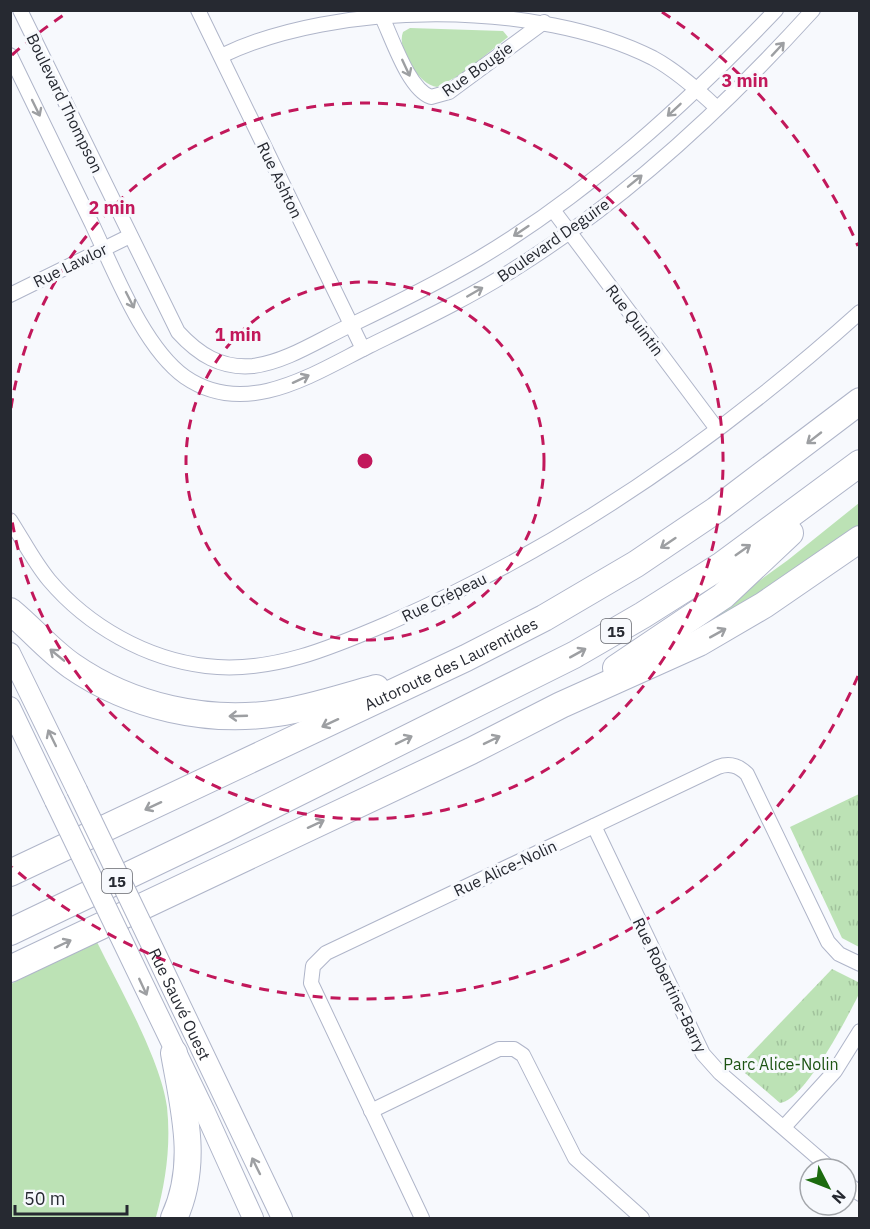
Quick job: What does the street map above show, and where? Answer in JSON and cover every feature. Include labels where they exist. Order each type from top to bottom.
[{"type":"highway","name":"Autoroute des Laurentides","points":[[10,873],[440,671],[544,618],[636,564],[741,493],[860,401]]},
{"type":"highway","name":"15","points":[[10,932],[223,830],[584,650],[722,565],[860,463]]},
{"type":"highway","points":[[561,705],[723,596],[860,468]]},
{"type":"highway","points":[[10,969],[561,705],[666,659],[725,629],[795,585],[860,539]]},
{"type":"highway","points":[[10,611],[59,657],[99,683],[153,704],[206,715],[243,716],[278,713],[440,671]]},
{"type":"highway","points":[[174,1053],[189,1152],[187,1178],[174,1218]]},
{"type":"main road","name":"Rue Sauvé Ouest","points":[[10,652],[282,1218]]},
{"type":"main road","name":"Rue Sauvé Ouest","points":[[10,707],[174,1053],[204,1110],[253,1218]]},
{"type":"street","name":"Boulevard Thompson","points":[[20,10],[178,332],[200,354],[230,365]]},
{"type":"street","name":"Rue Ashton","points":[[198,10],[363,349]]},
{"type":"street","name":"Boulevard Deguire","points":[[230,365],[252,366],[269,362],[351,325],[443,279],[553,210],[628,152],[697,89],[776,10]]},
{"type":"street","name":"Boulevard Deguire","points":[[245,395],[284,387],[472,294],[521,265],[633,182],[717,108],[813,10]]},
{"type":"street","name":"Rue Bougie","points":[[221,56],[239,47],[298,29],[381,15],[430,13],[544,22],[654,58],[697,89],[717,108]]},
{"type":"street","name":"Rue Bougie","points":[[381,15],[410,77],[418,89],[431,97],[448,92],[544,22]]},
{"type":"street","name":"Boulevard Thompson","points":[[10,56],[103,248],[158,351],[176,370],[200,386],[245,395]]},
{"type":"street","name":"Rue Quintin","points":[[553,210],[717,429]]},
{"type":"street","name":"Rue Lawlor","points":[[10,295],[130,236]]},
{"type":"street","name":"Rue Crépeau","points":[[10,520],[50,581],[76,607],[122,639],[171,659],[207,667],[237,668],[276,663],[355,638],[477,581],[614,501],[717,429],[819,349],[860,312]]},
{"type":"street","name":"Rue Alice-Nolin","points":[[422,1218],[311,983],[311,970],[318,959],[718,767],[731,765],[740,768],[751,783],[828,942],[839,954],[860,964]]},
{"type":"street","name":"Rue Robertine-Barry","points":[[594,826],[703,1054],[720,1073],[818,1157]]},
{"type":"street","points":[[784,1127],[841,1064],[860,1031]]},
{"type":"street","points":[[370,1111],[499,1049],[514,1049],[521,1053],[527,1063],[575,1158],[642,1218]]},
{"type":"green space","points":[[410,28],[503,31],[508,37],[462,74],[437,87],[430,85],[416,73],[406,56],[402,39],[403,32]]},
{"type":"green space","points":[[859,503],[859,532],[707,632],[701,623],[788,560]]},
{"type":"green space","points":[[859,794],[859,947],[842,938],[790,827]]},
{"type":"green space","points":[[96,940],[148,1045],[163,1088],[167,1107],[168,1149],[156,1217],[11,1218],[11,984]]},
{"type":"green space","name":"Parc Alice-Nolin","points":[[832,969],[858,982],[859,994],[825,1056],[813,1073],[790,1098],[780,1103],[738,1067]]}]
